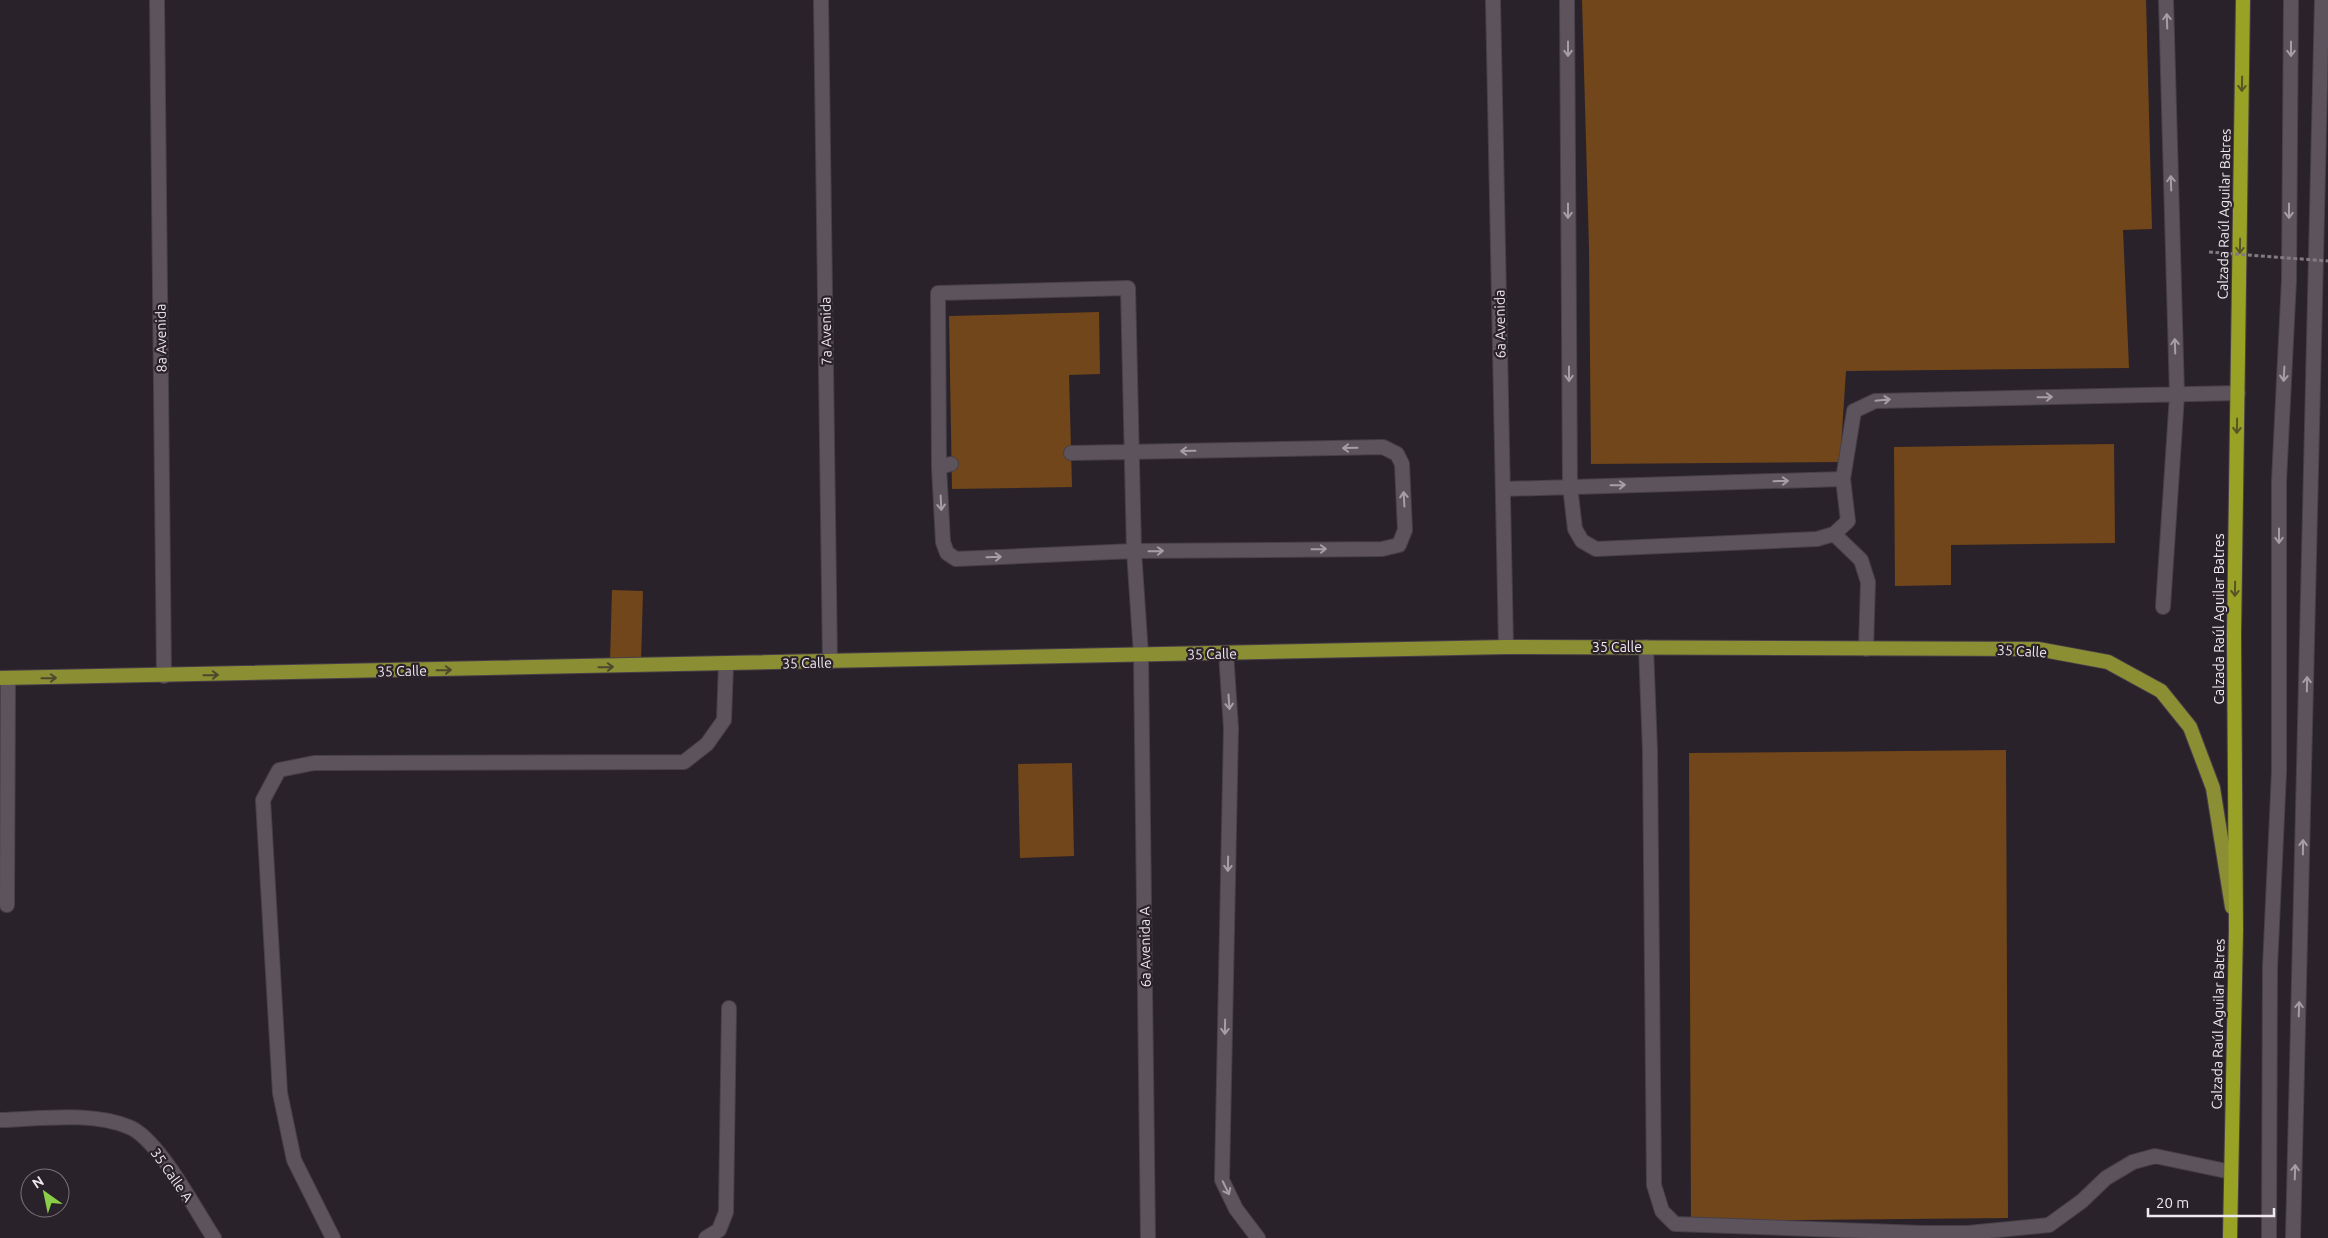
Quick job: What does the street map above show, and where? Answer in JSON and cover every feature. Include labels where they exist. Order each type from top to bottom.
[{"type":"highway","name":"Calzada Raúl Aguilar Batres","points":[[2230,1238],[2236,929],[2234,636],[2243,0]]},
{"type":"main road","name":"35 Calle","points":[[4,678],[1506,647],[2038,649],[2108,662],[2161,691],[2190,727],[2213,788],[2236,929]]},
{"type":"street","name":"8a Avenida","points":[[157,0],[164,676]]},
{"type":"street","name":"7a Avenida","points":[[822,0],[830,662]]},
{"type":"street","name":"6a Avenida","points":[[1493,0],[1506,647]]},
{"type":"street","points":[[1567,0],[1570,486],[1576,529],[1582,542],[1596,549],[1817,539],[1834,534],[1848,521],[1844,479],[1854,411],[1875,401],[2238,393]]},
{"type":"street","points":[[2163,607],[2177,394],[2166,0]]},
{"type":"street","points":[[2270,1238],[2270,967],[2279,772],[2279,481],[2289,280],[2291,0]]},
{"type":"street","points":[[2293,1238],[2322,0]]},
{"type":"street","name":"6a Avenida A","points":[[1134,551],[956,559],[947,553],[943,542],[945,466],[938,293],[1128,288],[1134,551],[1141,655],[1148,1238]]},
{"type":"street","points":[[1071,453],[1383,447],[1398,454],[1402,464],[1405,530],[1399,545],[1382,549],[1134,551]]},
{"type":"street","points":[[1503,488],[1844,479]]},
{"type":"street","points":[[1834,534],[1861,560],[1868,582],[1866,649]]},
{"type":"street","points":[[1646,648],[1650,751],[1654,1185],[1662,1211],[1675,1224],[1968,1233],[2049,1225],[2082,1201],[2106,1178],[2132,1162],[2155,1156],[2231,1172]]},
{"type":"street","points":[[1226,653],[1230,728],[1222,1180],[1236,1209],[1258,1238]]},
{"type":"street","points":[[333,1238],[294,1160],[280,1093],[263,800],[279,770],[314,763],[684,762],[707,744],[724,720],[726,664]]},
{"type":"street","points":[[4,678],[7,905]]},
{"type":"street","points":[[706,1238],[718,1230],[726,1212],[729,1008]]},
{"type":"street","name":"35 Calle A","points":[[0,1120],[97,1118],[131,1127],[156,1150],[214,1238]]},
{"type":"path","points":[[2209,252],[2328,261]]},
{"type":"building","points":[[1582,0],[2146,0],[2152,229],[2123,230],[2129,368],[1846,371],[1840,462],[1591,464],[1589,248]]},
{"type":"building","points":[[1099,312],[1100,374],[1069,375],[1072,487],[952,489],[949,316]]},
{"type":"building","points":[[2114,444],[2115,543],[1951,545],[1951,585],[1895,586],[1894,447]]},
{"type":"building","points":[[612,590],[643,591],[641,662],[610,661]]},
{"type":"building","points":[[2006,750],[2008,1218],[1691,1221],[1689,753]]},
{"type":"building","points":[[1072,763],[1074,856],[1020,858],[1018,764]]}]
